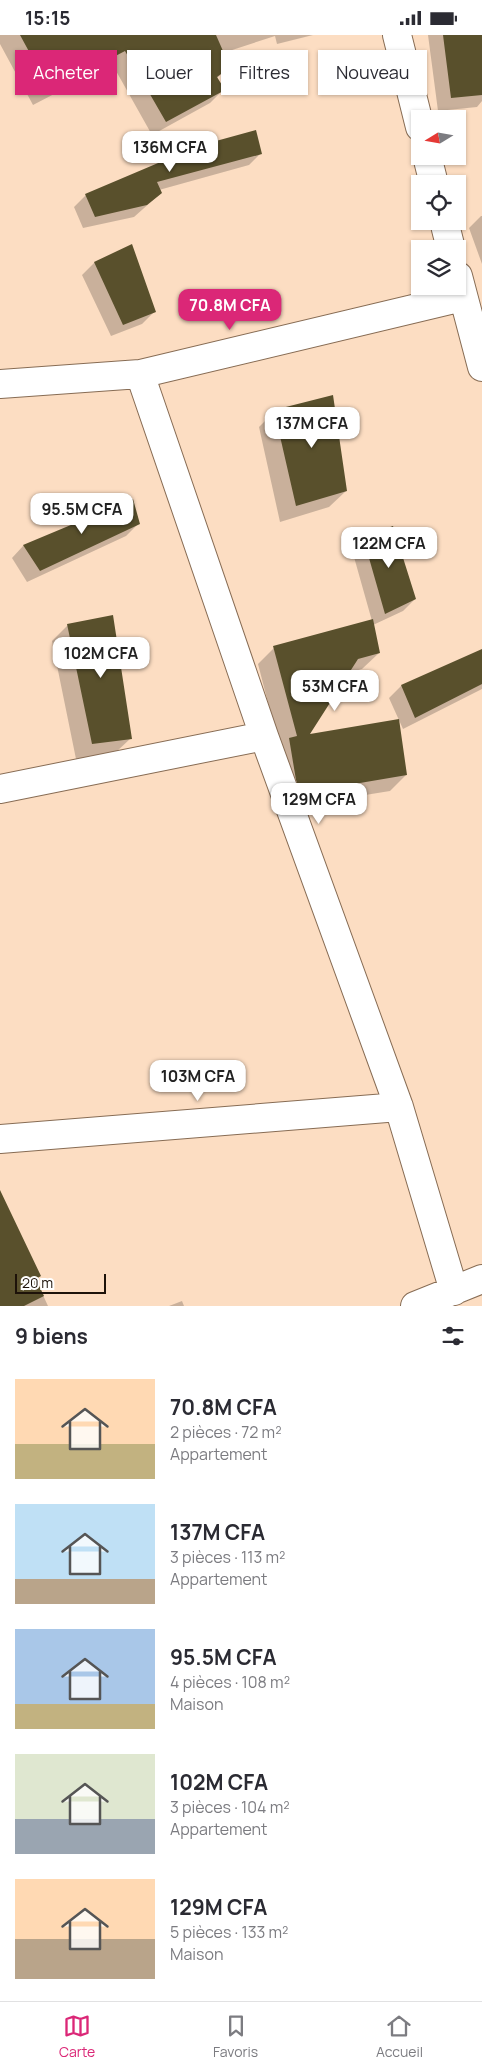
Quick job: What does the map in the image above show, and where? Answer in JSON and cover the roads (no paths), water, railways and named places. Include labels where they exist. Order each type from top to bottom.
[{"type":"street","points":[[397,35],[416,110]]},
{"type":"street","points":[[0,384],[140,374],[431,295]]},
{"type":"street","points":[[462,295],[482,367]]},
{"type":"street","points":[[140,374],[264,736],[399,1107],[454,1291]]},
{"type":"street","points":[[0,789],[264,736]]},
{"type":"street","points":[[0,1139],[399,1107]]},
{"type":"street","points":[[415,1306],[482,1279]]}]
